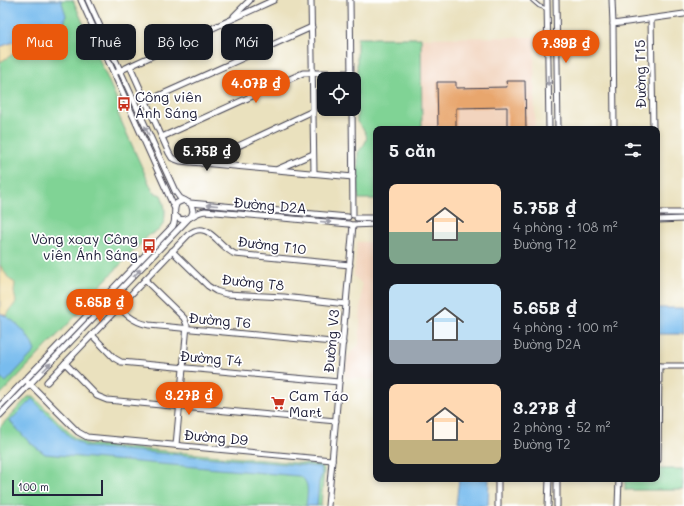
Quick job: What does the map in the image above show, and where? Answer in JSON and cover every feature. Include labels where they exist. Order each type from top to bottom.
[{"type":"street","points":[[0,406],[173,226],[175,221],[174,207],[81,0]]},
{"type":"street","points":[[88,0],[175,191],[179,197],[188,202],[193,209],[189,218],[181,220],[175,214]]},
{"type":"street","points":[[227,22],[242,10],[250,0]]},
{"type":"street","points":[[114,74],[274,0]]},
{"type":"street","points":[[311,0],[314,173]]},
{"type":"street","points":[[350,0],[351,72]]},
{"type":"street","points":[[547,0],[549,126]]},
{"type":"street","points":[[556,0],[558,126]]},
{"type":"street","points":[[612,0],[614,126]]},
{"type":"street","points":[[612,24],[684,14]]},
{"type":"street","name":"Đường T15","points":[[651,19],[653,126]]},
{"type":"street","points":[[146,102],[312,27]]},
{"type":"street","points":[[130,66],[170,156],[174,160],[353,176]]},
{"type":"street","points":[[162,137],[303,73],[317,73]]},
{"type":"street","points":[[201,163],[313,111]]},
{"type":"street","points":[[352,116],[353,224]]},
{"type":"street","points":[[277,170],[314,154]]},
{"type":"street","points":[[174,207],[178,202],[188,202]]},
{"type":"street","name":"Đường D2A","points":[[188,202],[373,218]]},
{"type":"street","name":"Đường D2A","points":[[0,415],[189,218],[196,213],[203,211],[353,224],[373,224]]},
{"type":"street","points":[[660,213],[684,213]]},
{"type":"street","points":[[353,217],[353,224]]},
{"type":"street","points":[[660,220],[684,219]]},
{"type":"street","name":"Đường V3","points":[[328,506],[353,224]]},
{"type":"street","name":"Đường T10","points":[[172,251],[190,233],[200,229],[210,233],[227,249],[235,254],[350,265]]},
{"type":"street","points":[[47,382],[172,251]]},
{"type":"street","name":"Đường T8","points":[[172,251],[208,286],[216,291],[226,294],[284,297],[346,304]]},
{"type":"street","points":[[145,280],[184,318],[187,323],[176,445]]},
{"type":"street","name":"Đường T6","points":[[106,295],[118,307],[139,323],[187,329],[343,343]]},
{"type":"street","name":"Đường T4","points":[[92,335],[118,361],[339,382]]},
{"type":"street","points":[[65,363],[101,399],[336,421]]},
{"type":"street","points":[[660,366],[684,366]]},
{"type":"street","name":"Đường D9","points":[[25,380],[78,432],[91,438],[332,460]]},
{"type":"street","points":[[498,482],[498,506]]},
{"type":"street","points":[[548,506],[549,482]]},
{"type":"street","points":[[557,482],[557,506]]},
{"type":"street","points":[[618,506],[619,482]]},
{"type":"lane","points":[[532,0],[547,10]]},
{"type":"shaded area","points":[[534,37],[535,126],[422,126],[421,38]]},
{"type":"shaded area","points":[[357,242],[373,242],[373,380],[345,377],[347,357],[359,345],[362,284],[354,276]]},
{"type":"green space","points":[[0,0],[73,0],[84,24],[76,24],[76,60],[99,60],[120,107],[118,114],[153,192],[161,195],[165,207],[163,225],[155,233],[149,235],[94,292],[94,297],[0,395]]},
{"type":"green space","points":[[357,38],[421,38],[422,126],[373,126],[373,199],[358,199],[358,152],[365,144],[366,134],[357,122],[357,116],[361,116],[361,72],[357,72]]},
{"type":"green space","points":[[28,397],[34,397],[74,437],[87,444],[320,465],[324,469],[321,506],[0,506],[0,427]]},
{"type":"green space","points":[[660,469],[684,469],[684,490],[625,490],[625,482],[660,482]]},
{"type":"sand","points":[[12,42],[12,55],[0,62],[0,47]]},
{"type":"sand","points":[[0,265],[9,279],[15,283],[14,292],[16,302],[6,316],[0,313]]},
{"type":"water","points":[[0,0],[61,0],[66,15],[64,24],[12,24],[12,43],[0,47]]},
{"type":"water","points":[[660,308],[684,308],[684,334],[660,334]]},
{"type":"water","points":[[0,313],[12,320],[21,328],[29,338],[35,351],[6,382],[0,377]]},
{"type":"water","points":[[32,399],[70,437],[86,447],[320,467],[322,474],[319,482],[317,506],[306,506],[307,485],[303,478],[299,476],[45,454],[29,442],[10,421]]},
{"type":"water","points":[[459,482],[489,482],[488,506],[456,506]]},
{"type":"building","points":[[506,81],[525,81],[526,126],[507,126],[507,107],[456,108],[456,126],[438,126],[437,82],[456,82],[456,88],[507,87]]},
{"type":"place","name":"Công viên Ánh Sáng","points":[[124,104]]},
{"type":"place","name":"Vòng xoay Công viên Ánh Sáng","points":[[149,246]]},
{"type":"place","name":"Cam Táo Mart","points":[[278,403]]}]
